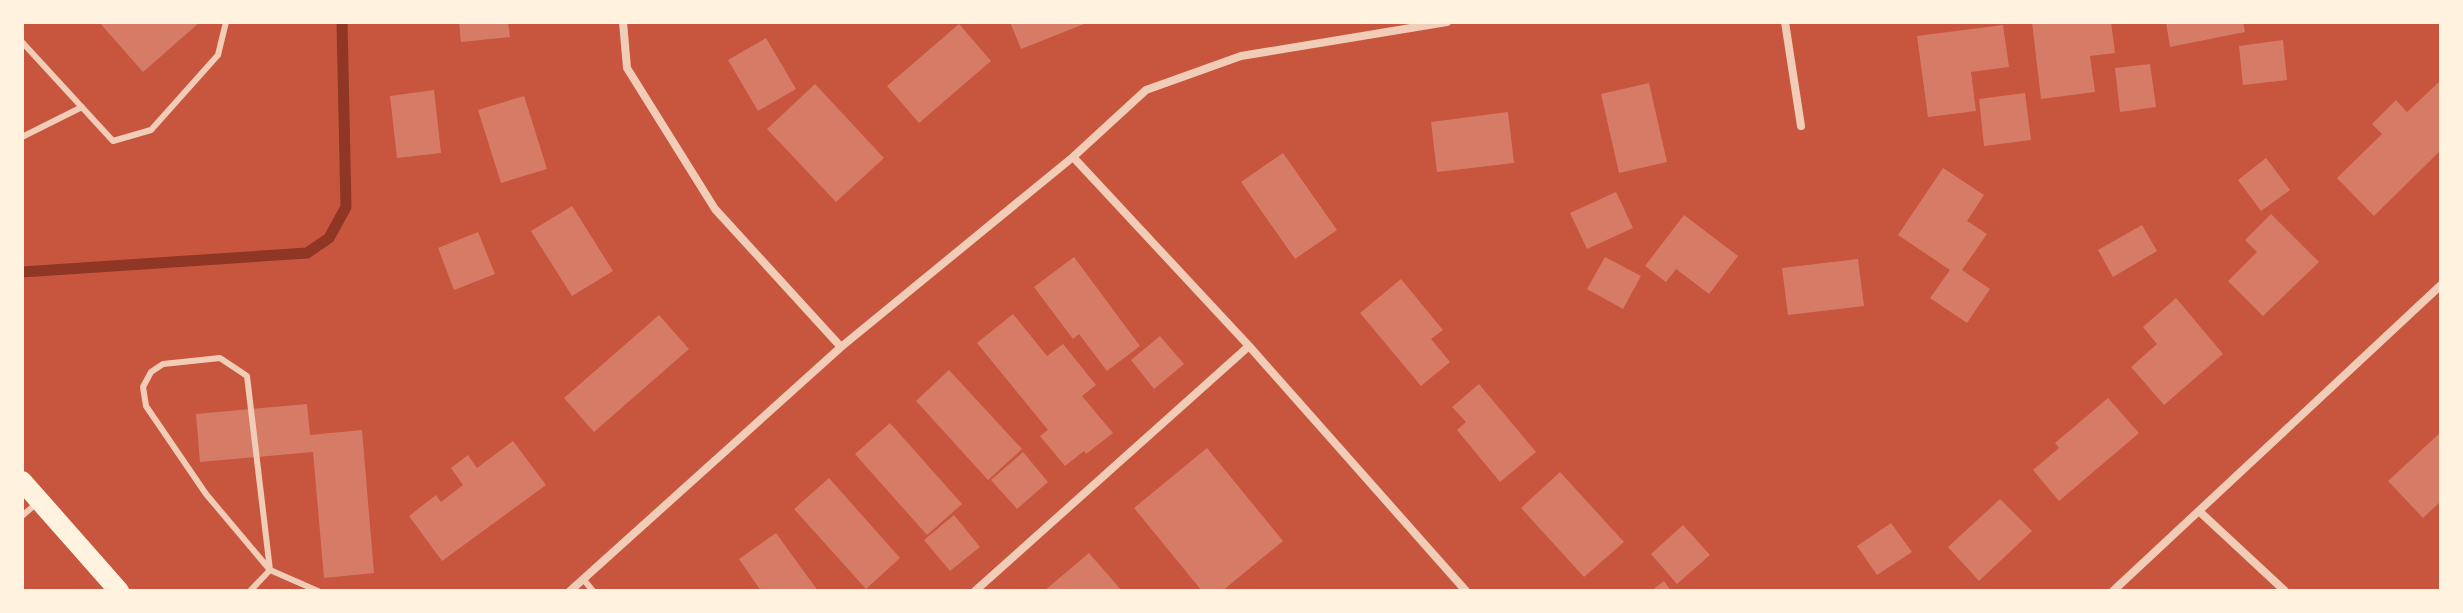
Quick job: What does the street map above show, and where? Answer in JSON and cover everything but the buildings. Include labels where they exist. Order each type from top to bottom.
[{"type":"main road","points":[[22,481],[119,591]]},
{"type":"street","points":[[623,22],[627,68],[715,209],[841,347]]},
{"type":"street","points":[[570,591],[841,347],[1073,157],[1146,90],[1241,56],[1447,22]]},
{"type":"street","points":[[1785,22],[1801,126]]},
{"type":"street","points":[[1073,157],[1249,346],[1466,591]]},
{"type":"street","points":[[2113,591],[2441,285]]},
{"type":"street","points":[[975,591],[1249,346]]},
{"type":"street","points":[[2200,512],[2285,591]]},
{"type":"lane","points":[[22,42],[113,141],[151,130],[218,55],[226,22]]},
{"type":"lane","points":[[22,137],[82,107]]},
{"type":"lane","points":[[270,570],[247,376],[220,358],[163,364],[151,372],[143,387],[146,406],[206,494],[270,570],[318,591]]},
{"type":"lane","points":[[22,516],[39,501]]},
{"type":"lane","points":[[250,591],[270,570]]},
{"type":"lane","points":[[584,580],[593,591]]},
{"type":"waterway","points":[[22,272],[307,253],[329,238],[346,207],[342,22]]}]
